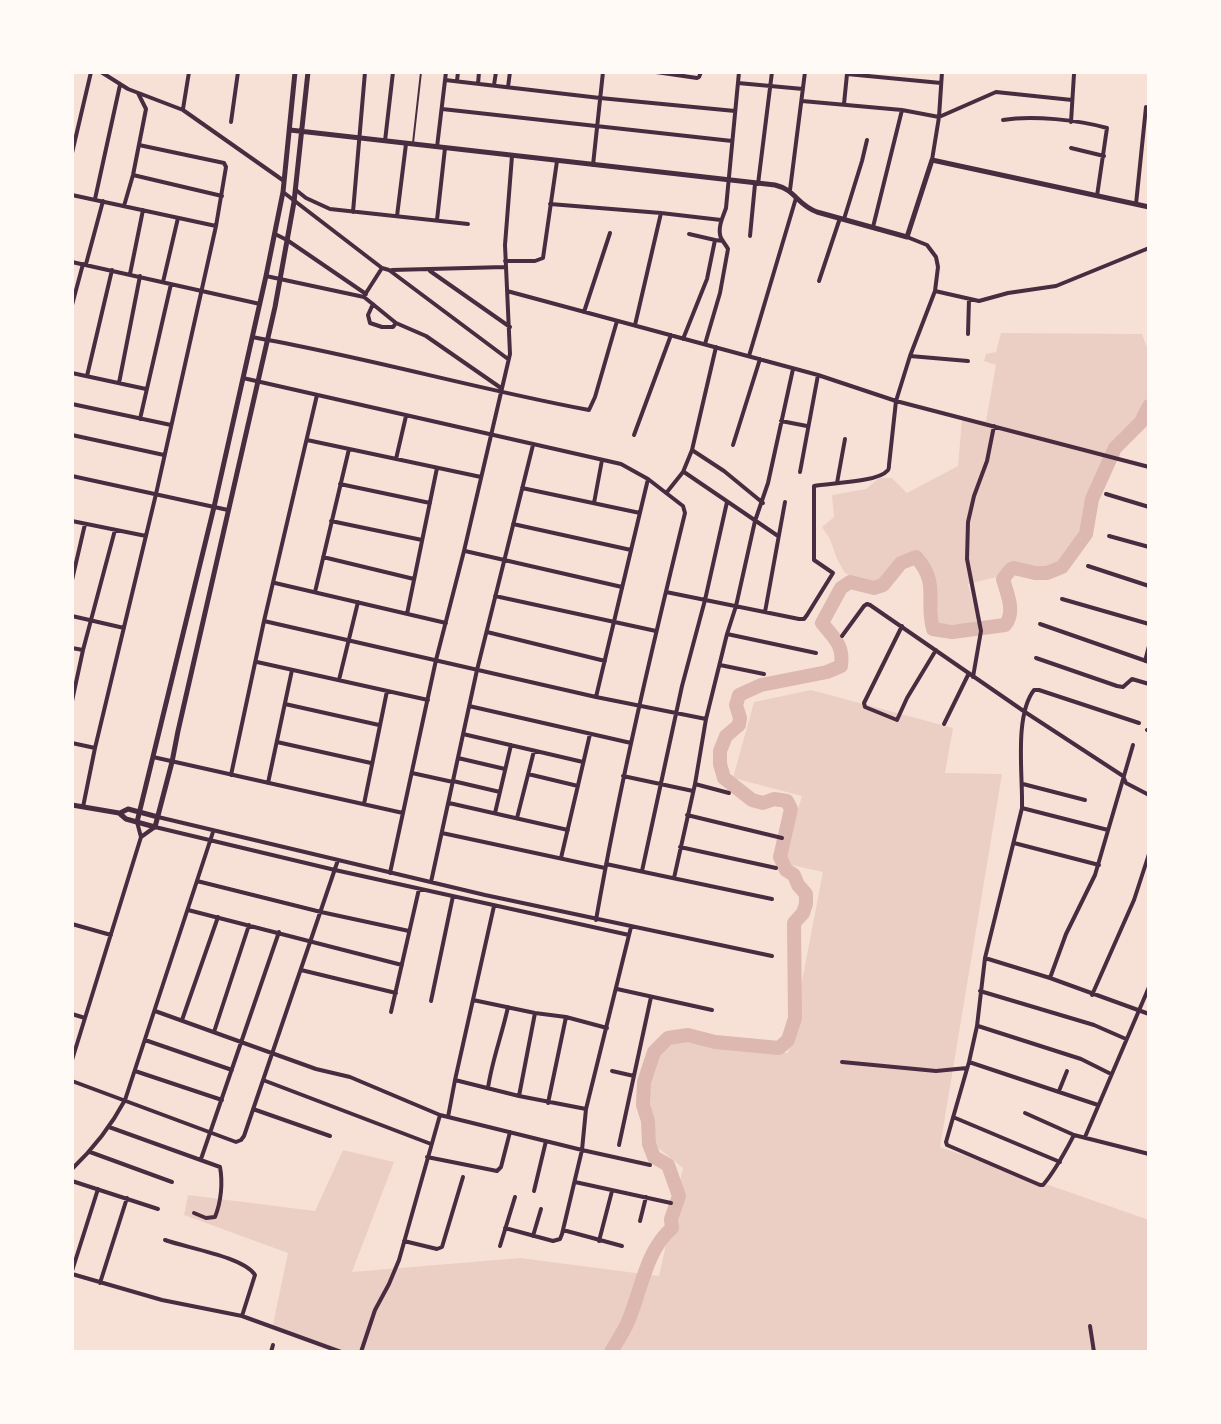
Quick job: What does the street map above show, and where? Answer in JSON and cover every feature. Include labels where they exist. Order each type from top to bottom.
[{"type":"street","points":[[72,153],[91,72]]},
{"type":"street","points":[[101,72],[120,85],[183,110],[284,181]]},
{"type":"street","points":[[183,110],[189,72]]},
{"type":"street","points":[[231,122],[238,72]]},
{"type":"street","points":[[72,1060],[141,837],[137,822],[139,812],[214,507],[275,234],[283,192],[295,72]]},
{"type":"street","points":[[141,837],[155,827],[158,817],[268,340],[296,190],[308,72]]},
{"type":"street","points":[[353,212],[365,72]]},
{"type":"street","points":[[385,141],[393,72]]},
{"type":"street","points":[[437,147],[446,72]]},
{"type":"street","points":[[457,81],[458,72]]},
{"type":"street","points":[[478,84],[479,72]]},
{"type":"street","points":[[494,85],[496,72]]},
{"type":"street","points":[[508,87],[510,72]]},
{"type":"street","points":[[593,165],[603,72]]},
{"type":"street","points":[[656,72],[697,78],[701,73]]},
{"type":"street","points":[[705,344],[720,293],[728,249],[721,234],[721,220],[726,210],[739,72]]},
{"type":"street","points":[[750,236],[772,72]]},
{"type":"street","points":[[790,190],[805,72]]},
{"type":"street","points":[[907,237],[932,160],[942,72]]},
{"type":"street","points":[[844,104],[847,73],[941,83]]},
{"type":"street","points":[[1071,122],[1074,74]]},
{"type":"street","points":[[445,80],[735,111]]},
{"type":"street","points":[[738,83],[803,89]]},
{"type":"street","points":[[95,200],[120,85]]},
{"type":"street","points":[[802,101],[902,110],[939,117],[996,92],[1072,100]]},
{"type":"street","points":[[124,206],[146,109],[138,93]]},
{"type":"street","points":[[1136,204],[1146,107]]},
{"type":"street","points":[[442,109],[732,141]]},
{"type":"street","points":[[873,227],[902,110]]},
{"type":"street","points":[[1003,120],[1027,118],[1107,128],[1097,196]]},
{"type":"street","points":[[290,130],[775,185],[790,190],[805,207],[927,245],[936,257],[938,267],[935,291],[896,401],[887,471],[861,481],[814,486],[814,560],[833,573],[804,619],[666,592]]},
{"type":"street","points":[[819,281],[867,140]]},
{"type":"street","points":[[397,216],[409,144]]},
{"type":"street","points":[[83,807],[202,291],[226,165],[139,145]]},
{"type":"street","points":[[437,220],[445,148]]},
{"type":"street","points":[[1071,148],[1104,156]]},
{"type":"street","points":[[390,873],[436,660],[510,354],[505,228],[512,156]]},
{"type":"street","points":[[932,160],[1149,207]]},
{"type":"street","points":[[386,269],[429,270],[543,258],[557,161]]},
{"type":"street","points":[[133,175],[222,196]]},
{"type":"street","points":[[296,190],[325,207],[468,224]]},
{"type":"street","points":[[283,192],[508,359]]},
{"type":"street","points":[[72,195],[216,226]]},
{"type":"street","points":[[749,356],[796,198]]},
{"type":"street","points":[[72,305],[103,201]]},
{"type":"street","points":[[550,204],[721,220]]},
{"type":"street","points":[[130,274],[143,210]]},
{"type":"street","points":[[635,325],[661,213]]},
{"type":"street","points":[[162,282],[178,218]]},
{"type":"street","points":[[584,312],[610,233]]},
{"type":"street","points":[[275,234],[365,296],[396,323],[426,336],[500,390]]},
{"type":"street","points":[[689,234],[723,241]]},
{"type":"street","points":[[683,339],[707,279],[715,240]]},
{"type":"street","points":[[935,291],[979,301],[1056,286],[1149,248]]},
{"type":"street","points":[[72,262],[260,304]]},
{"type":"street","points":[[365,296],[386,269]]},
{"type":"street","points":[[87,376],[112,270]]},
{"type":"street","points":[[429,270],[510,327]]},
{"type":"street","points":[[119,383],[140,276]]},
{"type":"street","points":[[266,276],[365,296]]},
{"type":"street","points":[[140,419],[171,284]]},
{"type":"street","points":[[507,291],[818,375],[896,401],[1149,467]]},
{"type":"street","points":[[968,334],[969,299]]},
{"type":"street","points":[[373,304],[368,315],[370,323],[388,328],[396,323]]},
{"type":"street","points":[[252,337],[589,410],[617,321]]},
{"type":"street","points":[[634,435],[671,335]]},
{"type":"street","points":[[667,492],[683,472],[692,450],[716,347]]},
{"type":"street","points":[[910,356],[968,361]]},
{"type":"street","points":[[733,445],[760,359]]},
{"type":"street","points":[[674,878],[706,719],[755,521],[763,503],[793,369]]},
{"type":"street","points":[[72,373],[146,389]]},
{"type":"street","points":[[800,472],[818,375]]},
{"type":"street","points":[[243,378],[621,464],[648,479],[683,506],[685,513],[623,776],[596,920]]},
{"type":"street","points":[[231,775],[317,395]]},
{"type":"street","points":[[72,404],[171,425]]},
{"type":"street","points":[[396,459],[406,416]]},
{"type":"street","points":[[781,421],[807,426]]},
{"type":"street","points":[[944,724],[971,675],[981,631],[967,559],[968,527],[994,426]]},
{"type":"street","points":[[72,435],[164,455]]},
{"type":"street","points":[[837,483],[845,439]]},
{"type":"street","points":[[307,440],[481,477]]},
{"type":"street","points":[[431,882],[477,670],[533,445]]},
{"type":"street","points":[[315,592],[349,449]]},
{"type":"street","points":[[692,450],[763,503]]},
{"type":"street","points":[[594,503],[602,460]]},
{"type":"street","points":[[407,614],[437,468]]},
{"type":"street","points":[[683,472],[778,536]]},
{"type":"street","points":[[72,476],[228,510]]},
{"type":"street","points":[[596,697],[648,479]]},
{"type":"street","points":[[340,484],[430,503]]},
{"type":"street","points":[[522,488],[640,513]]},
{"type":"street","points":[[1106,494],[1149,507]]},
{"type":"street","points":[[642,871],[727,502]]},
{"type":"street","points":[[765,612],[785,502]]},
{"type":"street","points":[[72,521],[146,536]]},
{"type":"street","points":[[331,521],[422,540]]},
{"type":"street","points":[[72,580],[85,524]]},
{"type":"street","points":[[513,524],[631,550]]},
{"type":"street","points":[[72,701],[74,679],[115,530]]},
{"type":"street","points":[[1109,536],[1149,547]]},
{"type":"street","points":[[464,551],[622,587]]},
{"type":"street","points":[[323,557],[414,579]]},
{"type":"street","points":[[1088,566],[1149,586]]},
{"type":"street","points":[[275,583],[446,623]]},
{"type":"street","points":[[495,596],[656,631]]},
{"type":"street","points":[[1062,599],[1149,624]]},
{"type":"street","points":[[339,680],[358,602]]},
{"type":"street","points":[[842,636],[867,604],[1123,776],[1126,783],[1149,795]]},
{"type":"street","points":[[72,616],[124,628]]},
{"type":"street","points":[[264,621],[706,719]]},
{"type":"street","points":[[1040,624],[1147,662],[1149,646]]},
{"type":"street","points":[[902,626],[864,703],[865,707],[897,720],[936,650]]},
{"type":"street","points":[[487,632],[605,661]]},
{"type":"street","points":[[727,634],[816,653]]},
{"type":"street","points":[[72,648],[83,650]]},
{"type":"street","points":[[1036,658],[1117,686],[1123,687],[1132,679],[1149,684]]},
{"type":"street","points":[[257,662],[428,700]]},
{"type":"street","points":[[720,665],[764,674]]},
{"type":"street","points":[[268,783],[292,670]]},
{"type":"street","points":[[1074,1135],[1043,1185],[947,1145],[946,1139],[977,1026],[985,958],[1022,808],[1021,748],[1030,694],[1034,690],[1139,723]]},
{"type":"street","points":[[364,804],[387,691]]},
{"type":"street","points":[[285,704],[379,725]]},
{"type":"street","points":[[469,706],[631,743]]},
{"type":"street","points":[[463,734],[583,762]]},
{"type":"street","points":[[561,858],[590,734]]},
{"type":"street","points":[[277,742],[371,763]]},
{"type":"street","points":[[72,743],[95,748]]},
{"type":"street","points":[[495,814],[511,745]]},
{"type":"street","points":[[1050,978],[1066,934],[1099,865],[1133,745]]},
{"type":"street","points":[[517,819],[534,751]]},
{"type":"street","points":[[153,757],[403,813]]},
{"type":"street","points":[[458,758],[505,769]]},
{"type":"street","points":[[412,773],[500,792]]},
{"type":"street","points":[[528,774],[578,786]]},
{"type":"street","points":[[623,776],[693,791]]},
{"type":"street","points":[[695,784],[729,793]]},
{"type":"street","points":[[1023,784],[1085,800]]},
{"type":"street","points":[[448,803],[568,830]]},
{"type":"street","points":[[72,805],[119,813],[126,819],[210,841],[629,935]]},
{"type":"street","points":[[1022,808],[1108,830]]},
{"type":"street","points":[[119,813],[128,809],[518,903],[772,956]]},
{"type":"street","points":[[687,815],[782,838]]},
{"type":"street","points":[[72,1169],[90,1152],[125,1100],[213,831]]},
{"type":"street","points":[[442,833],[772,899]]},
{"type":"street","points":[[1014,843],[1099,865]]},
{"type":"street","points":[[680,847],[776,868]]},
{"type":"street","points":[[1092,995],[1134,900],[1149,854]]},
{"type":"street","points":[[72,1081],[236,1142],[241,1140],[338,859]]},
{"type":"street","points":[[197,881],[409,931]]},
{"type":"street","points":[[391,1012],[419,889]]},
{"type":"street","points":[[431,1001],[457,889]]},
{"type":"street","points":[[479,902],[480,894]]},
{"type":"street","points":[[516,910],[518,903]]},
{"type":"street","points":[[448,1117],[494,906]]},
{"type":"street","points":[[188,910],[402,965]]},
{"type":"street","points":[[182,1020],[218,917]]},
{"type":"street","points":[[580,925],[582,917]]},
{"type":"street","points":[[72,924],[111,935]]},
{"type":"street","points":[[214,1032],[249,925]]},
{"type":"street","points":[[505,1228],[553,1241],[560,1239],[582,1150],[586,1109],[631,927]]},
{"type":"street","points":[[201,1159],[279,932]]},
{"type":"street","points":[[985,958],[1149,1014]]},
{"type":"street","points":[[301,970],[396,993]]},
{"type":"street","points":[[1085,1137],[1149,987]]},
{"type":"street","points":[[616,989],[712,1010]]},
{"type":"street","points":[[980,991],[1094,1025],[1126,1039]]},
{"type":"street","points":[[619,1145],[651,997]]},
{"type":"street","points":[[473,1000],[607,1028]]},
{"type":"street","points":[[488,1088],[508,1007]]},
{"type":"street","points":[[155,1011],[316,1069],[350,1077],[440,1115],[650,1165]]},
{"type":"street","points":[[519,1096],[535,1013]]},
{"type":"street","points":[[72,1014],[85,1018]]},
{"type":"street","points":[[548,1103],[566,1017]]},
{"type":"street","points":[[977,1026],[1081,1059],[1111,1074]]},
{"type":"street","points":[[145,1040],[232,1070]]},
{"type":"street","points":[[842,1062],[936,1071],[968,1065],[1098,1105]]},
{"type":"street","points":[[135,1071],[222,1100]]},
{"type":"street","points":[[612,1071],[634,1076]]},
{"type":"street","points":[[1059,1092],[1067,1071]]},
{"type":"street","points":[[263,1080],[431,1144]]},
{"type":"street","points":[[455,1080],[586,1109]]},
{"type":"street","points":[[253,1109],[330,1136]]},
{"type":"street","points":[[1025,1113],[1074,1135],[1149,1154]]},
{"type":"street","points":[[361,1352],[375,1310],[393,1276],[440,1115]]},
{"type":"street","points":[[953,1117],[1060,1162]]},
{"type":"street","points":[[109,1127],[220,1167],[222,1181],[215,1217],[206,1218],[194,1213]]},
{"type":"street","points":[[427,1157],[497,1171],[501,1167],[510,1132]]},
{"type":"street","points":[[534,1191],[546,1141]]},
{"type":"street","points":[[90,1152],[172,1182]]},
{"type":"street","points":[[404,1241],[437,1249],[442,1247],[463,1177]]},
{"type":"street","points":[[72,1181],[158,1209]]},
{"type":"street","points":[[575,1182],[671,1203]]},
{"type":"street","points":[[98,1189],[72,1272],[162,1300],[242,1316],[341,1352]]},
{"type":"street","points":[[599,1241],[612,1191]]},
{"type":"street","points":[[500,1246],[515,1197]]},
{"type":"street","points":[[640,1221],[646,1197]]},
{"type":"street","points":[[100,1283],[127,1198]]},
{"type":"street","points":[[533,1236],[541,1209]]},
{"type":"street","points":[[563,1230],[622,1246]]},
{"type":"street","points":[[165,1240],[220,1256],[254,1271],[242,1316]]},
{"type":"street","points":[[1090,1326],[1094,1352]]},
{"type":"street","points":[[271,1352],[273,1345]]},
{"type":"lane","points":[[409,144],[421,72]]},
{"type":"shaded area","points":[[1001,333],[1142,334],[1149,346],[1149,399],[1139,418],[1121,432],[1107,451],[1089,496],[1079,540],[1059,565],[1039,569],[1010,565],[1000,576],[968,584],[979,625],[939,624],[935,613],[934,583],[924,556],[904,558],[880,584],[870,585],[845,573],[822,527],[834,517],[832,495],[866,489],[879,478],[892,478],[907,493],[958,466],[962,419],[986,421],[996,365],[984,361],[986,354],[996,352]]},
{"type":"shaded area","points":[[811,690],[953,728],[945,773],[1002,774],[940,1147],[1149,1220],[1149,1352],[337,1352],[272,1329],[288,1253],[184,1215],[188,1195],[315,1211],[343,1150],[394,1162],[352,1272],[520,1258],[659,1276],[683,1168],[657,1147],[644,1063],[673,1040],[788,1053],[823,872],[782,863],[802,796],[733,778],[754,702]]},
{"type":"waterway","points":[[611,1352],[627,1324],[650,1260],[672,1228],[671,1219],[679,1196],[668,1165],[654,1157],[649,1144],[648,1121],[643,1105],[644,1082],[654,1052],[668,1038],[688,1035],[715,1042],[779,1048],[788,1040],[795,1018],[794,923],[803,913],[806,894],[794,875],[786,870],[780,857],[791,809],[787,801],[774,799],[763,803],[752,800],[724,778],[720,751],[726,736],[739,725],[736,705],[739,695],[761,685],[827,672],[841,666],[839,647],[822,623],[841,588],[850,582],[874,588],[883,585],[901,563],[916,557],[930,584],[933,629],[952,632],[1005,625],[1010,609],[1003,579],[1014,568],[1047,573],[1062,567],[1086,534],[1092,499],[1115,448],[1141,422],[1149,406]]}]
